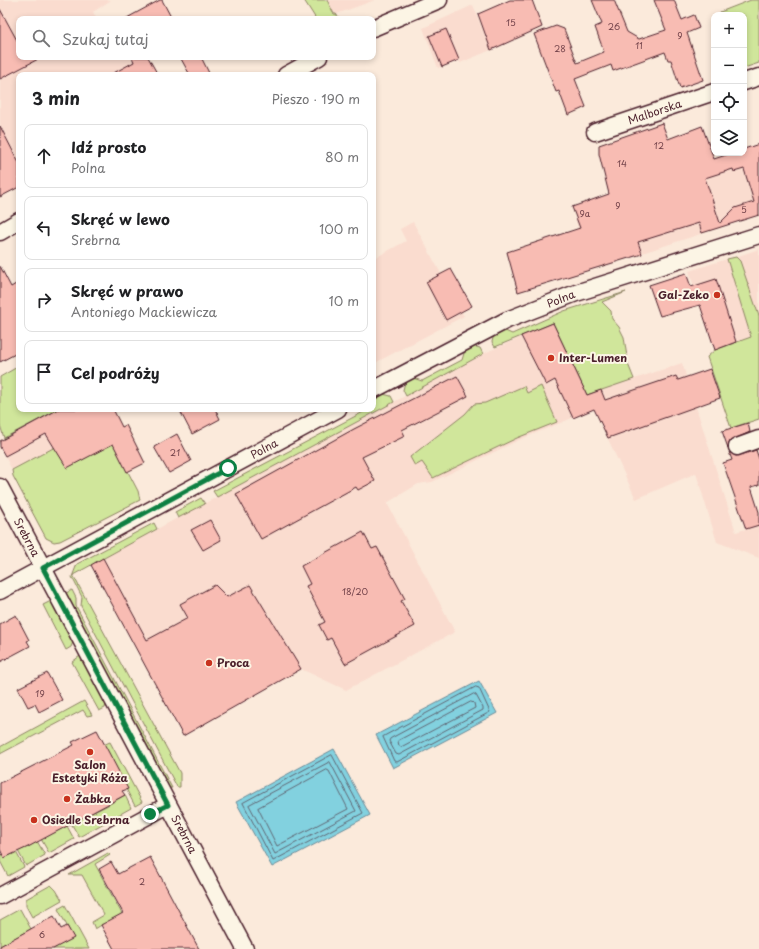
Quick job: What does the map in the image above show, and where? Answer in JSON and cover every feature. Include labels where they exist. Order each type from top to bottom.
[{"type":"street","points":[[376,27],[439,0]]},
{"type":"street","points":[[291,72],[313,60]]},
{"type":"street","points":[[747,81],[759,77]]},
{"type":"street","name":"Malborska","points":[[595,132],[711,93]]},
{"type":"street","points":[[0,232],[16,223]]},
{"type":"street","name":"Polna","points":[[376,388],[507,320],[576,293],[759,235]]},
{"type":"street","name":"Polna","points":[[0,591],[332,412]]},
{"type":"street","points":[[737,447],[759,439]]},
{"type":"street","name":"Srebrna","points":[[0,486],[245,949]]},
{"type":"street","points":[[0,896],[168,805]]},
{"type":"shaded area","points":[[0,0],[111,0],[93,12],[95,16],[16,16],[16,60],[134,60],[140,72],[16,72],[16,189],[0,197]]},
{"type":"shaded area","points":[[327,0],[375,0],[334,15]]},
{"type":"shaded area","points":[[473,5],[491,50],[460,63],[459,60],[438,68],[423,28]]},
{"type":"shaded area","points":[[759,144],[759,215],[590,270],[572,207],[723,156],[747,156],[747,148]]},
{"type":"shaded area","points":[[413,222],[464,316],[376,362],[376,257],[406,241],[400,229]]},
{"type":"shaded area","points":[[759,249],[759,345],[729,259]]},
{"type":"shaded area","name":"Gal-Zeko","points":[[727,259],[751,337],[715,350],[689,271]]},
{"type":"shaded area","points":[[553,323],[587,395],[682,363],[736,532],[759,525],[759,558],[717,542],[696,473],[636,499],[594,409],[519,440],[432,482],[418,484],[387,503],[455,632],[346,690],[301,669],[195,729],[103,558],[489,351]]},
{"type":"shaded area","points":[[53,412],[69,412],[102,422],[12,470],[0,447],[0,441]]},
{"type":"green space","points":[[304,0],[327,0],[334,14],[338,16],[314,16]]},
{"type":"green space","points":[[751,0],[759,0],[759,63],[747,67],[747,12],[720,12]]},
{"type":"green space","points":[[736,257],[740,261],[759,316],[759,419],[731,428],[707,357],[715,350],[751,337],[727,259]]},
{"type":"green space","points":[[626,292],[602,302],[611,311],[612,319],[619,327],[624,337],[628,364],[634,379],[587,395],[553,323],[495,347],[492,342],[494,334],[503,330],[512,334],[564,311]]},
{"type":"green space","points":[[473,346],[480,348],[483,354],[406,396],[403,390],[405,382],[413,378],[422,381],[462,360],[465,350]]},
{"type":"green space","points":[[16,368],[16,412],[53,412],[4,438],[0,425],[0,377]]},
{"type":"green space","points":[[524,386],[527,393],[541,386],[557,422],[517,438],[433,478],[422,462],[415,466],[410,457],[465,414],[474,404],[485,403]]},
{"type":"green space","points":[[383,394],[391,396],[394,402],[376,412],[376,398]]},
{"type":"green space","points":[[363,412],[375,412],[217,497],[213,491]]},
{"type":"green space","points":[[102,422],[138,491],[140,500],[60,541],[54,542],[46,538],[13,476],[12,470]]},
{"type":"green space","points":[[201,498],[205,504],[178,518],[175,512]]},
{"type":"green space","points":[[154,523],[157,529],[73,575],[180,773],[180,787],[177,787],[81,606],[82,597],[72,577],[77,564]]},
{"type":"green space","points":[[72,590],[76,598],[76,606],[172,788],[169,788],[66,593]]},
{"type":"green space","points":[[51,601],[73,642],[71,647],[66,650],[43,605]]},
{"type":"green space","points":[[80,656],[106,704],[105,708],[99,711],[72,662]]},
{"type":"green space","points":[[84,701],[92,715],[87,716],[83,710],[0,754],[0,747]]},
{"type":"green space","points":[[110,742],[142,802],[135,806],[103,745]]},
{"type":"green space","points":[[125,795],[131,808],[79,837],[71,823]]},
{"type":"green space","points":[[67,826],[74,839],[49,853],[41,839]]},
{"type":"green space","points":[[37,841],[45,855],[26,866],[18,851]]},
{"type":"green space","points":[[16,852],[24,867],[8,876],[0,861],[0,856],[3,854],[5,858]]},
{"type":"green space","points":[[108,853],[110,855],[95,864],[141,949],[103,924],[95,929],[92,922],[104,915],[82,875],[69,875]]},
{"type":"green space","points":[[51,885],[62,900],[32,917],[26,906],[26,899]]},
{"type":"green space","points":[[65,905],[89,949],[53,949],[73,937],[58,909]]},
{"type":"green space","points":[[20,909],[31,929],[0,946],[0,920]]},
{"type":"water","points":[[479,681],[497,713],[393,768],[376,735]]},
{"type":"water","points":[[334,749],[370,815],[272,867],[236,802]]},
{"type":"building","points":[[162,0],[170,16],[131,16]]},
{"type":"building","points":[[510,0],[532,0],[542,27],[491,50],[478,14]]},
{"type":"building","points":[[592,0],[614,0],[627,32],[639,39],[666,30],[654,0],[674,0],[682,20],[694,15],[699,28],[687,33],[703,80],[680,88],[671,60],[668,60],[665,52],[613,71],[611,65],[575,79],[586,107],[568,115],[559,91],[556,92],[534,34],[556,26],[564,29],[577,63],[604,52],[595,27],[602,24]]},
{"type":"building","points":[[0,9],[16,38],[16,60],[36,60],[0,79]]},
{"type":"building","points":[[446,29],[459,60],[442,67],[429,36]]},
{"type":"building","points":[[133,60],[150,60],[156,72],[116,72],[134,62]]},
{"type":"building","points":[[182,60],[202,60],[208,72],[188,72]]},
{"type":"building","points":[[662,123],[668,139],[702,126],[711,151],[711,156],[713,156],[714,159],[723,156],[747,156],[747,148],[759,144],[759,215],[702,233],[699,223],[638,242],[642,254],[518,292],[507,252],[580,228],[572,207],[609,194],[599,154],[599,145]],"holes":[[[733,169],[734,172],[744,169],[754,202],[735,208],[720,223],[705,178]]]},
{"type":"building","points":[[0,126],[16,157],[16,189],[0,197]]},
{"type":"building","points":[[0,266],[11,287],[16,284],[16,354],[0,362]]},
{"type":"building","points":[[451,269],[472,306],[446,320],[426,282]]},
{"type":"building","points":[[686,273],[691,287],[716,279],[736,342],[715,350],[700,305],[660,316],[649,285]]},
{"type":"building","points":[[553,323],[587,395],[601,390],[605,400],[676,376],[678,380],[710,369],[720,398],[608,438],[594,409],[573,418],[555,380],[546,385],[521,336]]},
{"type":"building","points":[[457,376],[468,396],[402,430],[405,436],[362,457],[375,481],[358,490],[356,487],[261,539],[236,494],[354,429]]},
{"type":"building","points":[[53,412],[114,412],[122,427],[126,425],[145,463],[127,472],[113,444],[67,468],[46,434],[5,456],[0,447],[0,441]]},
{"type":"building","points":[[181,412],[216,412],[220,419],[192,434]]},
{"type":"building","points":[[748,423],[750,432],[730,441],[728,448],[722,431]]},
{"type":"building","points":[[177,434],[191,461],[169,473],[154,447]]},
{"type":"building","points":[[756,450],[759,459],[759,485],[751,487],[759,512],[759,525],[746,529],[723,463],[732,460],[729,452],[736,456]]},
{"type":"building","points":[[210,520],[221,540],[203,550],[191,530]]},
{"type":"building","points":[[363,532],[372,549],[377,547],[405,599],[401,601],[415,626],[345,664],[331,638],[327,640],[319,625],[325,622],[306,586],[310,584],[301,566]]},
{"type":"building","points":[[103,558],[147,640],[188,618],[180,604],[215,585],[227,597],[250,585],[301,669],[183,736],[91,565]]},
{"type":"building","points":[[16,615],[29,640],[27,641],[30,646],[0,662],[0,624]]},
{"type":"building","points":[[47,673],[62,700],[39,712],[35,704],[28,707],[18,688]]},
{"type":"building","name":"Osiedle Srebrna","points":[[97,730],[128,789],[122,791],[125,795],[28,847],[4,858],[0,849],[0,783],[74,745],[72,742]]},
{"type":"building","points":[[150,857],[199,949],[114,949],[101,925],[123,913],[99,869],[111,862],[118,874]]},
{"type":"building","points":[[54,916],[61,929],[67,926],[74,938],[53,949],[0,949],[0,946]]},
{"type":"place","name":"Gal-Zeko","points":[[717,295]]},
{"type":"place","name":"Inter-Lumen","points":[[551,358]]},
{"type":"place","name":"Proca","points":[[209,663]]},
{"type":"place","name":"Salon Estetyki Róża","points":[[90,752]]},
{"type":"place","name":"Żabka","points":[[67,799]]},
{"type":"place","name":"Osiedle Srebrna","points":[[34,820]]},
{"type":"route","points":[[150,814],[168,805],[43,568],[228,468]]}]
